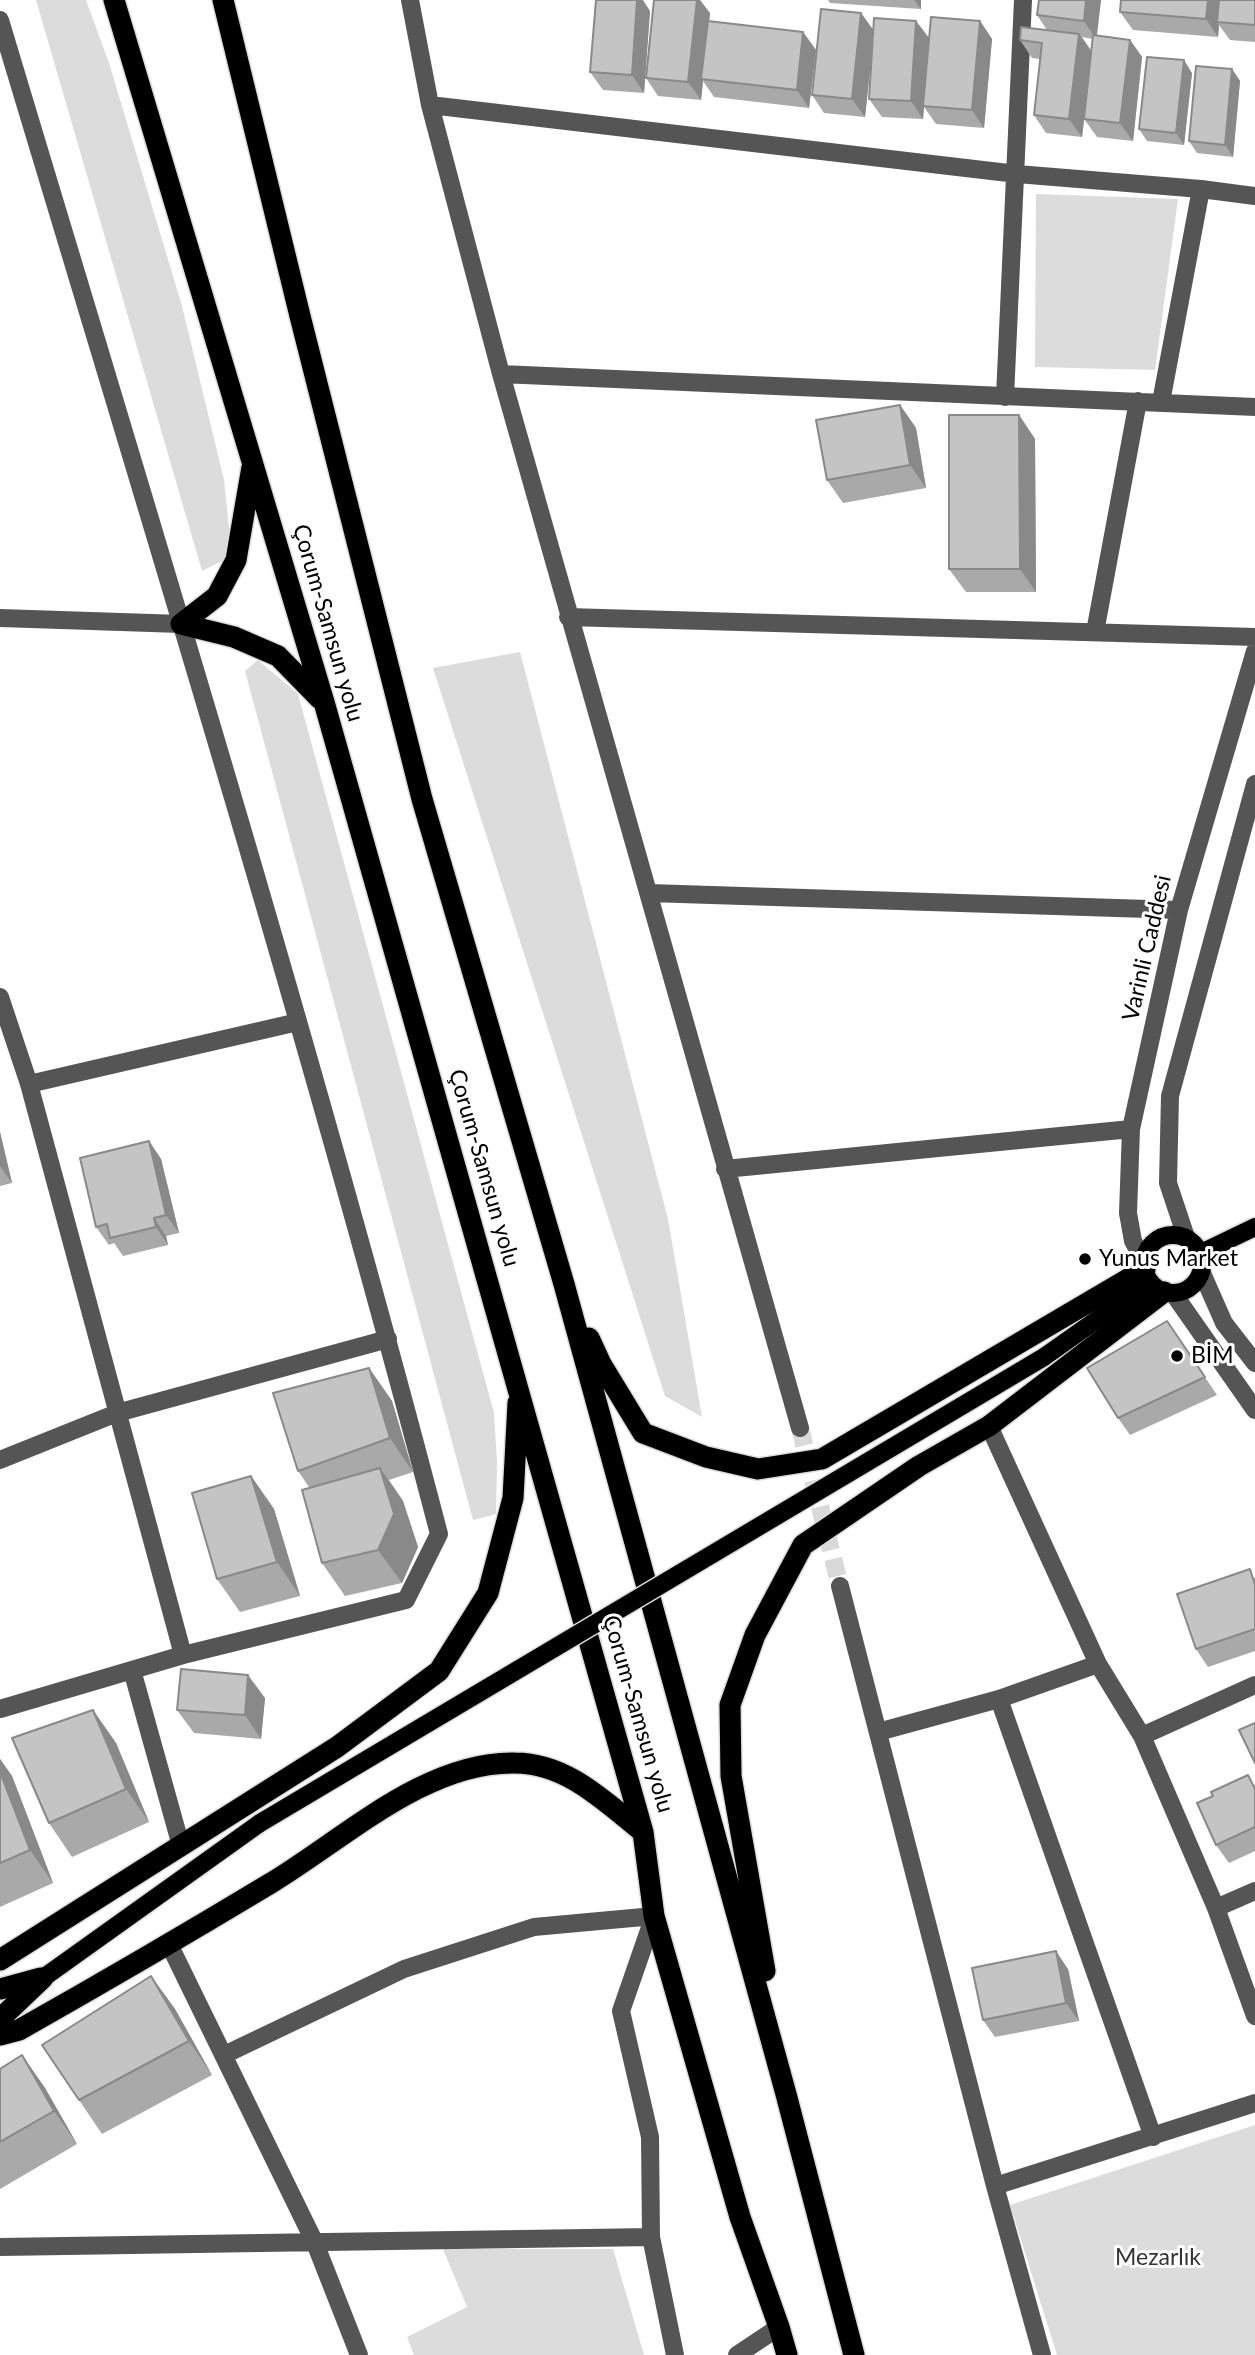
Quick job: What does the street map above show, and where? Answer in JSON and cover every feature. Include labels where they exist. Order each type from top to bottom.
[{"type":"highway","name":"Çorum-Samsun yolu","points":[[114,0],[324,702],[643,1832],[654,1916],[740,2217],[787,2355]]},
{"type":"highway","name":"Çorum-Samsun yolu","points":[[223,0],[422,799],[564,1284],[786,2094],[854,2355]]},
{"type":"highway","points":[[181,624],[217,596],[236,560],[253,459]]},
{"type":"highway","points":[[181,624],[234,637],[278,656],[324,702]]},
{"type":"highway","points":[[564,1284],[601,1364],[643,1433],[706,1457],[758,1469],[822,1459],[1155,1280]]},
{"type":"highway","points":[[786,2094],[731,1776],[730,1705],[755,1635],[803,1545],[919,1466],[989,1426],[1155,1280]]},
{"type":"highway","points":[[0,1960],[337,1747],[439,1671],[488,1592],[513,1498],[519,1387]]},
{"type":"highway","points":[[0,2035],[19,2030],[169,1944],[283,1876],[395,1802],[424,1786],[457,1773],[489,1764],[518,1762],[551,1769],[583,1784],[643,1832]]},
{"type":"highway","points":[[0,1989],[43,1978]]},
{"type":"highway","points":[[0,2019],[43,1978]]},
{"type":"main road","points":[[1201,1253],[1255,1227]]},
{"type":"main road","points":[[1171,1234],[1186,1237],[1196,1244],[1201,1253],[1202,1273],[1194,1286],[1181,1293],[1155,1280],[1150,1246],[1163,1236],[1171,1234]]},
{"type":"main road","points":[[43,1978],[260,1824],[1044,1357],[1155,1280]]},
{"type":"street","points":[[410,0],[430,105],[501,374],[800,1428]]},
{"type":"street","points":[[1005,397],[1023,0]]},
{"type":"street","points":[[0,20],[298,1022],[388,1339],[439,1534],[406,1600],[183,1655],[0,1709]]},
{"type":"street","points":[[430,105],[1017,174],[1255,196]]},
{"type":"street","points":[[1161,402],[1201,189]]},
{"type":"street","points":[[501,374],[1255,407]]},
{"type":"street","points":[[1095,632],[1138,401]]},
{"type":"street","points":[[568,617],[1255,637]]},
{"type":"street","points":[[0,618],[181,624]]},
{"type":"street","name":"Varinli Caddesi","points":[[1255,651],[1179,910],[1131,1129],[1128,1213],[1133,1241],[1155,1280],[1255,1410]]},
{"type":"street","points":[[1186,1237],[1168,1183],[1170,1096],[1254,793]]},
{"type":"street","points":[[649,893],[1179,910]]},
{"type":"street","points":[[1,1005],[29,1084],[183,1655]]},
{"type":"street","points":[[29,1084],[298,1022]]},
{"type":"street","points":[[725,1170],[1131,1129]]},
{"type":"street","points":[[1202,1273],[1224,1324],[1255,1363]]},
{"type":"street","points":[[0,1460],[117,1413],[388,1339]]},
{"type":"street","points":[[989,1426],[1098,1664],[1142,1736],[1216,1908],[1255,2015]]},
{"type":"street","points":[[840,1587],[995,2186],[1042,2355]]},
{"type":"street","points":[[878,1732],[999,1699],[1098,1664]]},
{"type":"street","points":[[132,1670],[181,1846]]},
{"type":"street","points":[[1142,1736],[1255,1685]]},
{"type":"street","points":[[999,1699],[1153,2137]]},
{"type":"street","points":[[1216,1908],[1255,1891]]},
{"type":"street","points":[[224,2055],[404,1969],[534,1927],[654,1916],[621,2011],[650,2137],[651,2236],[675,2355]]},
{"type":"street","points":[[169,1944],[315,2243],[359,2355]]},
{"type":"street","points":[[995,2186],[1255,2103]]},
{"type":"street","points":[[0,2247],[651,2236]]},
{"type":"street","points":[[737,2355],[779,2327]]},
{"type":"green space","points":[[36,0],[86,0],[109,63],[182,306],[224,480],[232,556],[202,571]]},
{"type":"green space","points":[[1036,194],[1178,199],[1155,370],[1035,367]]},
{"type":"green space","points":[[520,652],[668,1219],[702,1417],[665,1396],[433,668]]},
{"type":"green space","points":[[258,660],[298,694],[494,1413],[496,1514],[473,1520],[245,671]]},
{"type":"green space","name":"Mezarlık","points":[[1255,2125],[1255,2355],[1057,2355],[1010,2205]]},
{"type":"green space","points":[[443,2249],[613,2249],[644,2355],[414,2355],[407,2337],[467,2307]]},
{"type":"building","points":[[596,0],[637,0],[632,75],[590,72]]},
{"type":"building","points":[[654,0],[697,0],[688,82],[646,78]]},
{"type":"building","points":[[1039,0],[1086,0],[1084,21],[1037,15]]},
{"type":"building","points":[[1121,0],[1208,0],[1206,19],[1120,12]]},
{"type":"building","points":[[1219,0],[1255,0],[1255,25],[1217,22]]},
{"type":"building","points":[[821,9],[861,13],[852,99],[812,95]]},
{"type":"building","points":[[931,17],[980,21],[972,110],[923,106]]},
{"type":"building","points":[[874,18],[916,21],[911,101],[869,99]]},
{"type":"building","points":[[708,21],[803,32],[797,90],[701,79]]},
{"type":"building","points":[[1021,27],[1079,34],[1069,119],[1034,115],[1042,43],[1020,40]]},
{"type":"building","points":[[1093,35],[1130,40],[1120,123],[1084,119]]},
{"type":"building","points":[[1147,57],[1184,60],[1176,133],[1139,129]]},
{"type":"building","points":[[1196,66],[1232,69],[1225,145],[1189,141]]},
{"type":"building","points":[[900,405],[910,465],[827,480],[816,420]]},
{"type":"building","points":[[949,415],[1019,415],[1020,569],[949,569]]},
{"type":"building","points":[[149,1141],[166,1215],[154,1218],[156,1227],[110,1238],[107,1224],[96,1227],[80,1158]]},
{"type":"building","points":[[1167,1321],[1205,1377],[1118,1418],[1087,1368]]},
{"type":"building","points":[[369,1368],[390,1438],[298,1471],[273,1393]]},
{"type":"building","points":[[380,1468],[394,1514],[378,1550],[322,1563],[302,1490]]},
{"type":"building","points":[[251,1476],[277,1562],[217,1579],[192,1493]]},
{"type":"building","points":[[1250,1569],[1255,1585],[1255,1629],[1196,1649],[1177,1594]]},
{"type":"building","points":[[181,1669],[248,1675],[245,1715],[177,1710]]},
{"type":"building","points":[[93,1710],[126,1789],[49,1823],[12,1738]]},
{"type":"building","points":[[1255,1723],[1255,1763],[1239,1730]]},
{"type":"building","points":[[0,1772],[30,1850],[0,1863]]},
{"type":"building","points":[[1248,1775],[1255,1789],[1255,1827],[1216,1845],[1197,1803],[1213,1796],[1211,1792]]},
{"type":"building","points":[[1056,1951],[1066,2003],[983,2020],[972,1968]]},
{"type":"building","points":[[151,1976],[189,2041],[79,2100],[42,2045]]},
{"type":"building","points":[[22,2055],[54,2111],[0,2142],[0,2069]]},
{"type":"tunnel","points":[[800,1428],[840,1586]]},
{"type":"place","name":"Yunus Market","points":[[1085,1259]]},
{"type":"place","name":"BİM","points":[[1177,1356]]}]
